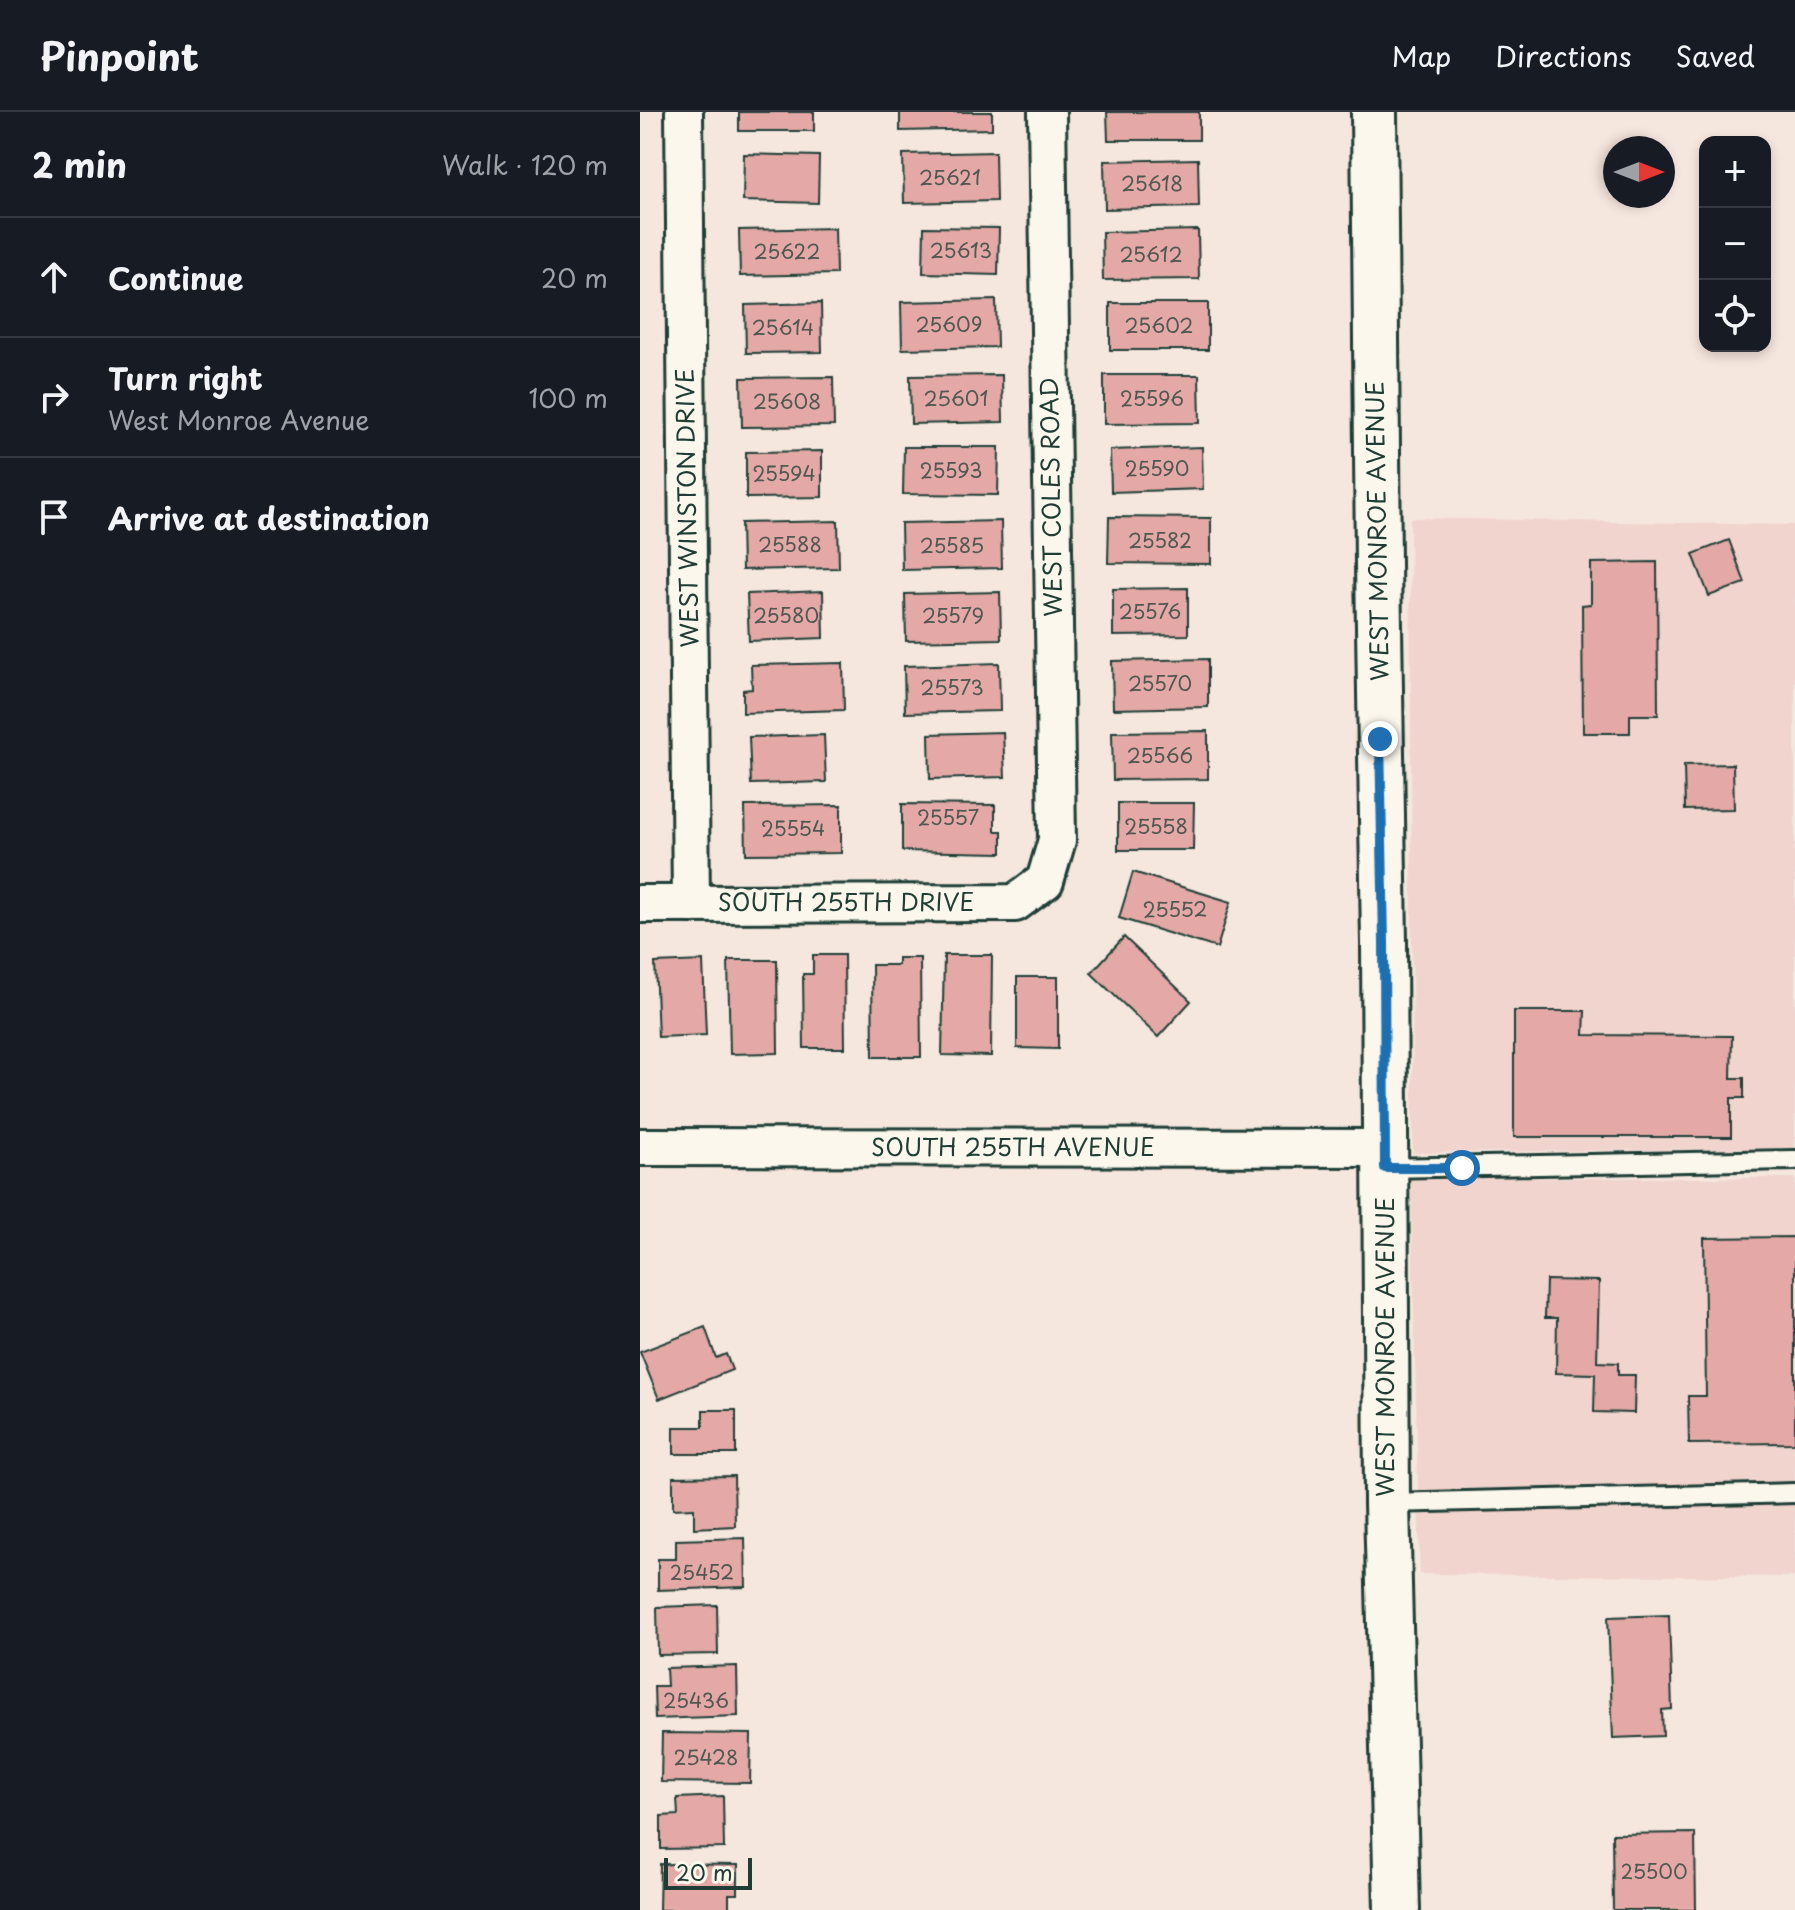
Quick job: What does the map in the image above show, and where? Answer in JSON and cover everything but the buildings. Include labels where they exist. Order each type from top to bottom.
[{"type":"main road","name":"WEST MONROE AVENUE","points":[[1374,112],[1387,1503],[1397,1910]]},
{"type":"street","name":"WEST WINSTON DRIVE","points":[[684,112],[691,904]]},
{"type":"street","name":"WEST COLES ROAD","points":[[1045,881],[1057,840],[1047,112]]},
{"type":"street","name":"SOUTH 255TH DRIVE","points":[[640,904],[1015,903],[1045,881]]},
{"type":"street","name":"SOUTH 255TH AVENUE","points":[[640,1147],[1385,1158]]},
{"type":"lane","points":[[1385,1158],[1795,1160]]},
{"type":"lane","points":[[1387,1503],[1795,1493]]},
{"type":"shaded area","points":[[1410,518],[1795,525],[1795,1148],[1413,1153]]},
{"type":"shaded area","points":[[1411,1178],[1795,1178],[1795,1577],[1420,1574]]},
{"type":"route","points":[[1380,739],[1385,1168],[1462,1168]]}]
